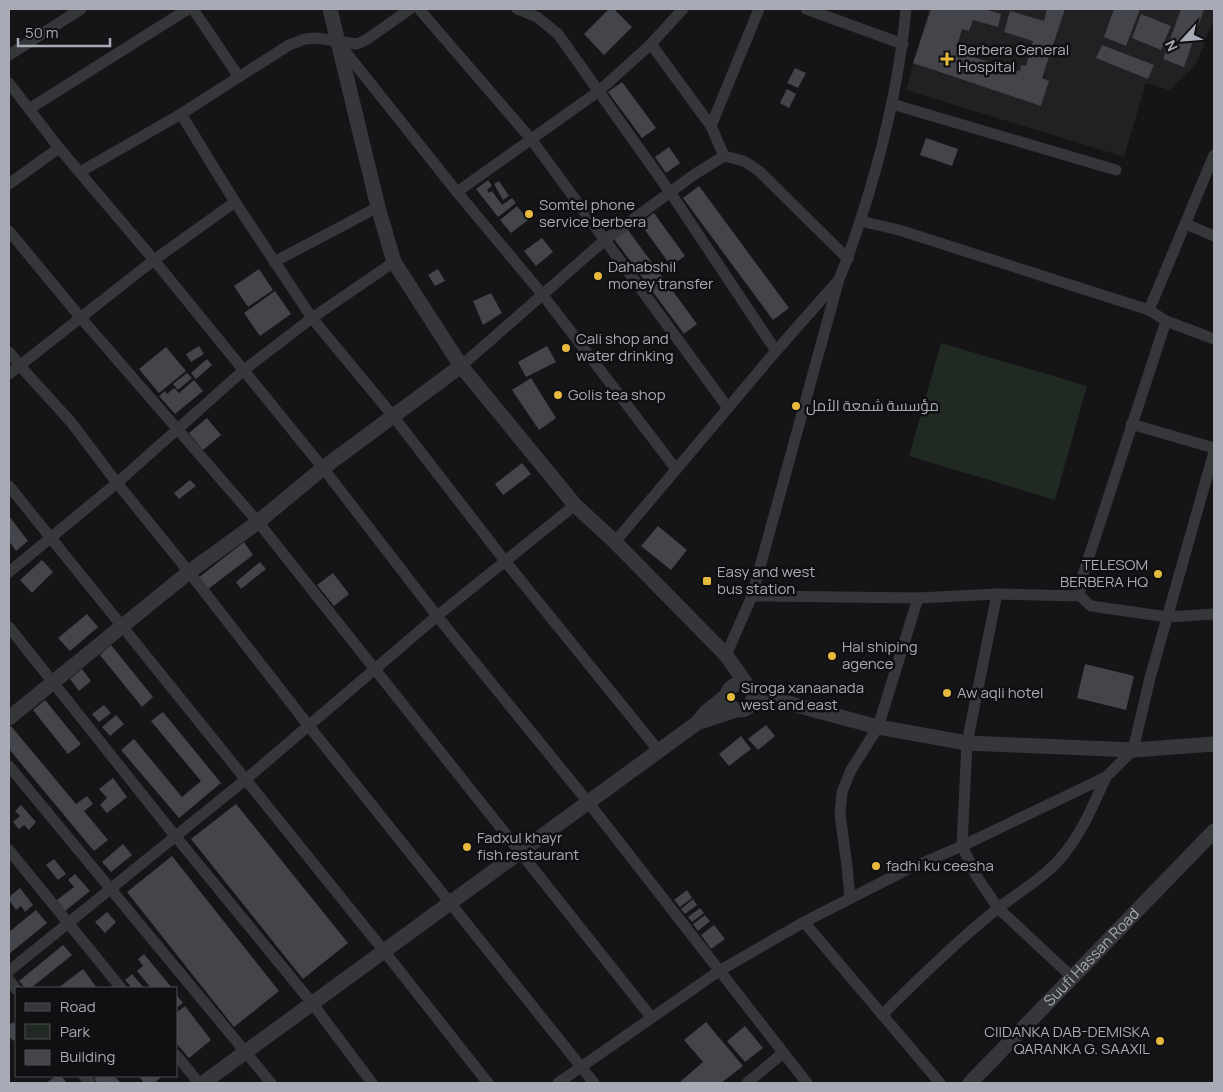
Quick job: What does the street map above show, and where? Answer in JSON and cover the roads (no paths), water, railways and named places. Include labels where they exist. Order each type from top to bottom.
[{"type":"street","points":[[9,55],[80,9]]},
{"type":"street","points":[[29,109],[188,9]]},
{"type":"street","points":[[192,9],[239,78]]},
{"type":"street","points":[[330,9],[378,207],[394,262],[461,366],[575,505],[615,542],[726,655],[753,692],[753,701],[742,709]]},
{"type":"street","points":[[80,172],[181,114],[288,46],[305,39],[316,38],[357,44],[366,40],[410,9]]},
{"type":"street","points":[[419,9],[531,139],[728,408]]},
{"type":"street","points":[[517,9],[537,18],[558,34],[670,192],[776,351]]},
{"type":"street","points":[[458,192],[599,91],[651,44],[684,9]]},
{"type":"street","points":[[711,126],[759,9]]},
{"type":"street","points":[[806,9],[903,44]]},
{"type":"street","points":[[742,709],[728,702],[726,655],[752,596],[839,279],[848,259],[860,221],[892,104],[903,44],[906,9]]},
{"type":"street","points":[[337,41],[542,294],[676,469]]},
{"type":"street","points":[[651,44],[711,126],[724,156]]},
{"type":"street","points":[[9,83],[60,148],[154,260],[323,468],[437,616],[588,802],[807,1083]]},
{"type":"street","points":[[892,104],[1116,170]]},
{"type":"street","points":[[181,114],[235,202],[312,318],[393,416],[506,561],[659,751]]},
{"type":"street","points":[[9,184],[60,148]]},
{"type":"street","points":[[1149,310],[1214,155]]},
{"type":"street","points":[[9,718],[122,624],[258,522],[323,468],[461,366],[606,239],[670,192],[724,156],[744,161],[759,171],[848,259]]},
{"type":"street","points":[[9,374],[154,260],[235,202]]},
{"type":"street","points":[[274,262],[378,207]]},
{"type":"street","points":[[860,221],[899,230],[1149,310],[1166,321],[1214,339]]},
{"type":"street","points":[[1186,224],[1214,236]]},
{"type":"street","points":[[9,231],[81,318],[258,522],[651,1017]]},
{"type":"street","points":[[9,572],[117,483],[244,370],[312,318],[394,262]]},
{"type":"street","points":[[615,542],[839,279]]},
{"type":"street","points":[[1080,596],[1080,584],[1166,321]]},
{"type":"street","points":[[9,352],[71,422],[308,725],[594,1083]]},
{"type":"street","points":[[558,1083],[651,1017],[719,972],[804,922],[906,870],[962,846],[1106,777],[1133,750],[1150,678],[1214,450],[1131,424]]},
{"type":"street","points":[[9,486],[122,624],[488,1083]]},
{"type":"street","points":[[9,972],[245,780],[437,616],[575,505]]},
{"type":"street","points":[[752,596],[918,598],[997,594],[1080,596],[1091,606],[1168,616],[1214,614]]},
{"type":"street","points":[[997,594],[967,743],[962,846],[977,877],[998,908],[1072,977]]},
{"type":"street","points":[[850,898],[840,814],[842,792],[851,770],[878,727],[918,598]]},
{"type":"street","points":[[9,627],[312,1004],[372,1083]]},
{"type":"street","points":[[178,1057],[201,1083],[698,722],[706,712],[728,693],[734,684],[743,684],[788,702],[878,727],[967,743],[1133,750],[1214,744]]},
{"type":"street","points":[[698,722],[742,709],[788,702]]},
{"type":"street","points":[[9,766],[271,1083]]},
{"type":"street","points":[[882,1016],[928,970],[998,908],[1047,873],[1065,854],[1086,821],[1106,777]]},
{"type":"street","name":"Suufi Hassan Road","points":[[970,1083],[1214,831]]},
{"type":"street","points":[[9,850],[120,987]]},
{"type":"street","points":[[804,922],[940,1083]]},
{"type":"street","points":[[747,1083],[783,1053]]},
{"type":"place","name":"Berbera General Hospital","points":[[947,59]]},
{"type":"place","name":"Somtel phone service berbera","points":[[529,214]]},
{"type":"place","name":"Dahabshil money transfer","points":[[598,276]]},
{"type":"place","name":"Cali shop and water drinking","points":[[566,348]]},
{"type":"place","name":"Golis tea shop","points":[[558,395]]},
{"type":"place","name":"مؤسسة شمعة الأمل","points":[[796,406]]},
{"type":"place","name":"TELESOM BERBERA HQ","points":[[1158,574]]},
{"type":"place","name":"Easy and west bus station","points":[[707,581]]},
{"type":"place","name":"Hal shiping agence","points":[[832,656]]},
{"type":"place","name":"Aw aqli hotel","points":[[947,693]]},
{"type":"place","name":"Siroga xanaanada west and east","points":[[731,697]]},
{"type":"place","name":"Fadxul khayr fish restaurant","points":[[467,847]]},
{"type":"place","name":"fadhi ku ceesha","points":[[876,866]]},
{"type":"place","name":"CIIDANKA DAB-DEMISKA QARANKA G. SAAXIL","points":[[1160,1041]]}]
